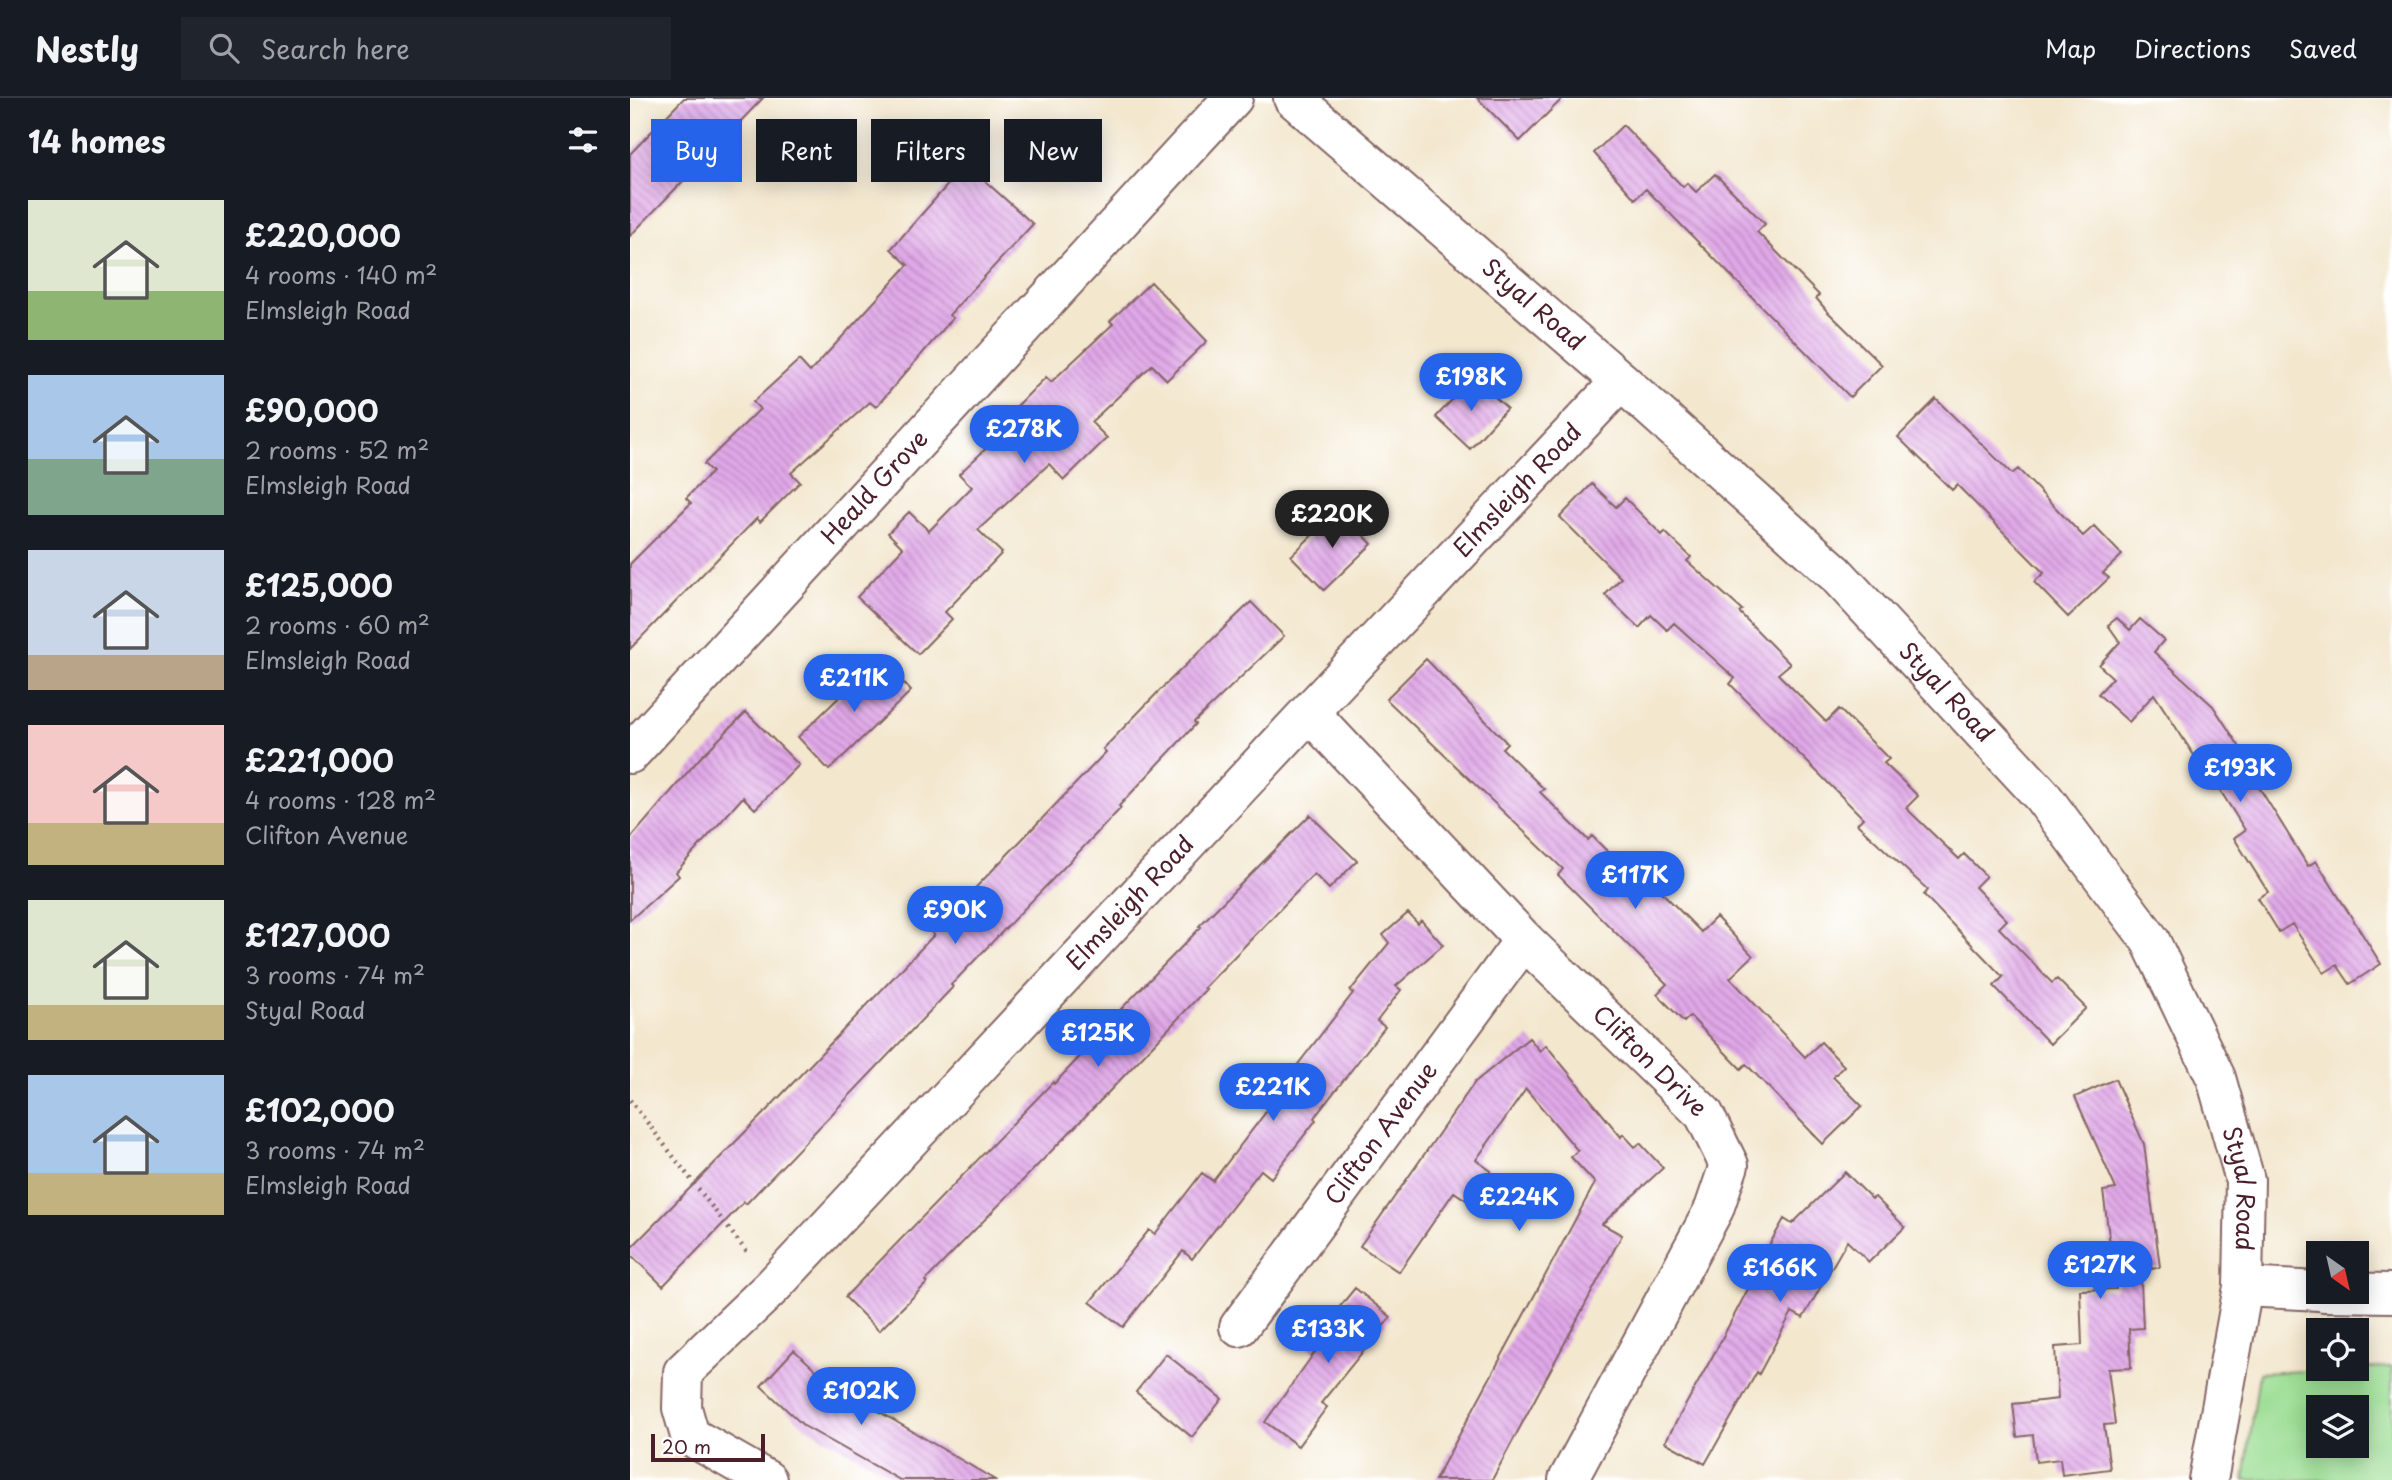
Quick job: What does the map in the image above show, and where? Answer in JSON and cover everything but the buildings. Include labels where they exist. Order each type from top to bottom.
[{"type":"street","name":"Heald Grove","points":[[630,754],[1233,98]]},
{"type":"street","name":"Styal Road","points":[[1293,98],[1621,381],[1844,583],[2042,796],[2150,940],[2216,1078],[2245,1180],[2243,1287],[2208,1480]]},
{"type":"street","name":"Elmsleigh Road","points":[[767,1480],[690,1436],[682,1408],[683,1372],[773,1286],[1621,381]]},
{"type":"street","name":"Clifton Drive","points":[[1309,712],[1524,940],[1704,1114],[1729,1165],[1714,1209],[1567,1480]]},
{"type":"street","name":"Clifton Avenue","points":[[1239,1327],[1524,940]]},
{"type":"street","points":[[2243,1287],[2306,1290]]},
{"type":"street","points":[[2370,1292],[2392,1293]]},
{"type":"path","points":[[630,1100],[773,1286]]},
{"type":"green space","points":[[2392,1367],[2392,1480],[2244,1480],[2259,1373],[2306,1371],[2306,1381],[2369,1381],[2369,1368]]}]
